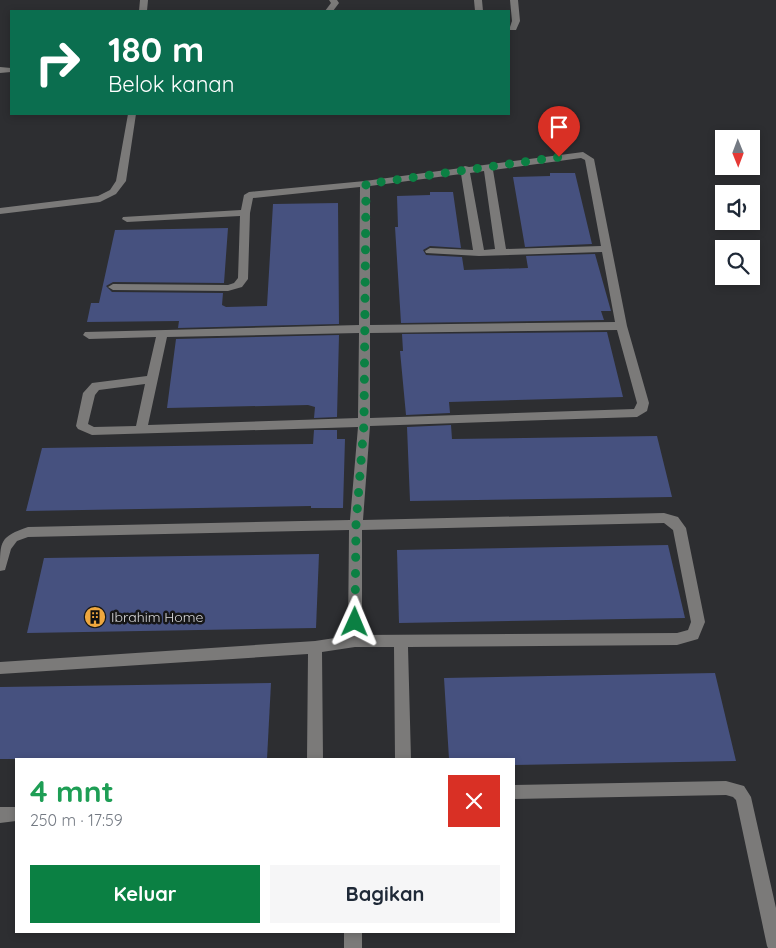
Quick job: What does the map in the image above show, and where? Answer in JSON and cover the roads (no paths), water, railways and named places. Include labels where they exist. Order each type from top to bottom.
[{"type":"street","points":[[510,28],[513,28],[516,21],[514,0]]},
{"type":"street","points":[[0,211],[100,199],[113,192],[121,181],[132,115]]},
{"type":"street","points":[[113,287],[228,288],[238,285],[243,279],[245,213],[250,195],[366,184],[577,155],[589,159],[621,326],[643,403],[642,408],[637,413],[364,424],[142,430],[92,431],[82,426],[89,393],[96,386],[153,379]]},
{"type":"street","points":[[488,167],[500,252]]},
{"type":"street","points":[[465,169],[479,252]]},
{"type":"street","points":[[355,641],[356,525],[364,424],[366,184]]},
{"type":"street","points":[[127,219],[245,213]]},
{"type":"street","points":[[430,251],[500,252],[607,249]]},
{"type":"street","points":[[88,336],[365,329],[621,326]]},
{"type":"street","points":[[142,430],[162,334]]},
{"type":"street","points":[[0,566],[5,548],[12,537],[28,532],[664,518],[674,521],[679,528],[698,622],[694,635],[677,639],[355,641],[315,647],[0,668]]},
{"type":"street","points":[[400,642],[403,758]]},
{"type":"street","points":[[315,647],[315,758]]},
{"type":"street","points":[[515,792],[726,788],[738,790],[743,797],[776,946]]},
{"type":"street","points":[[0,815],[15,814]]},
{"type":"street","points":[[353,933],[353,948]]},
{"type":"place","name":"Ibrahim Home","points":[[95,617]]}]
